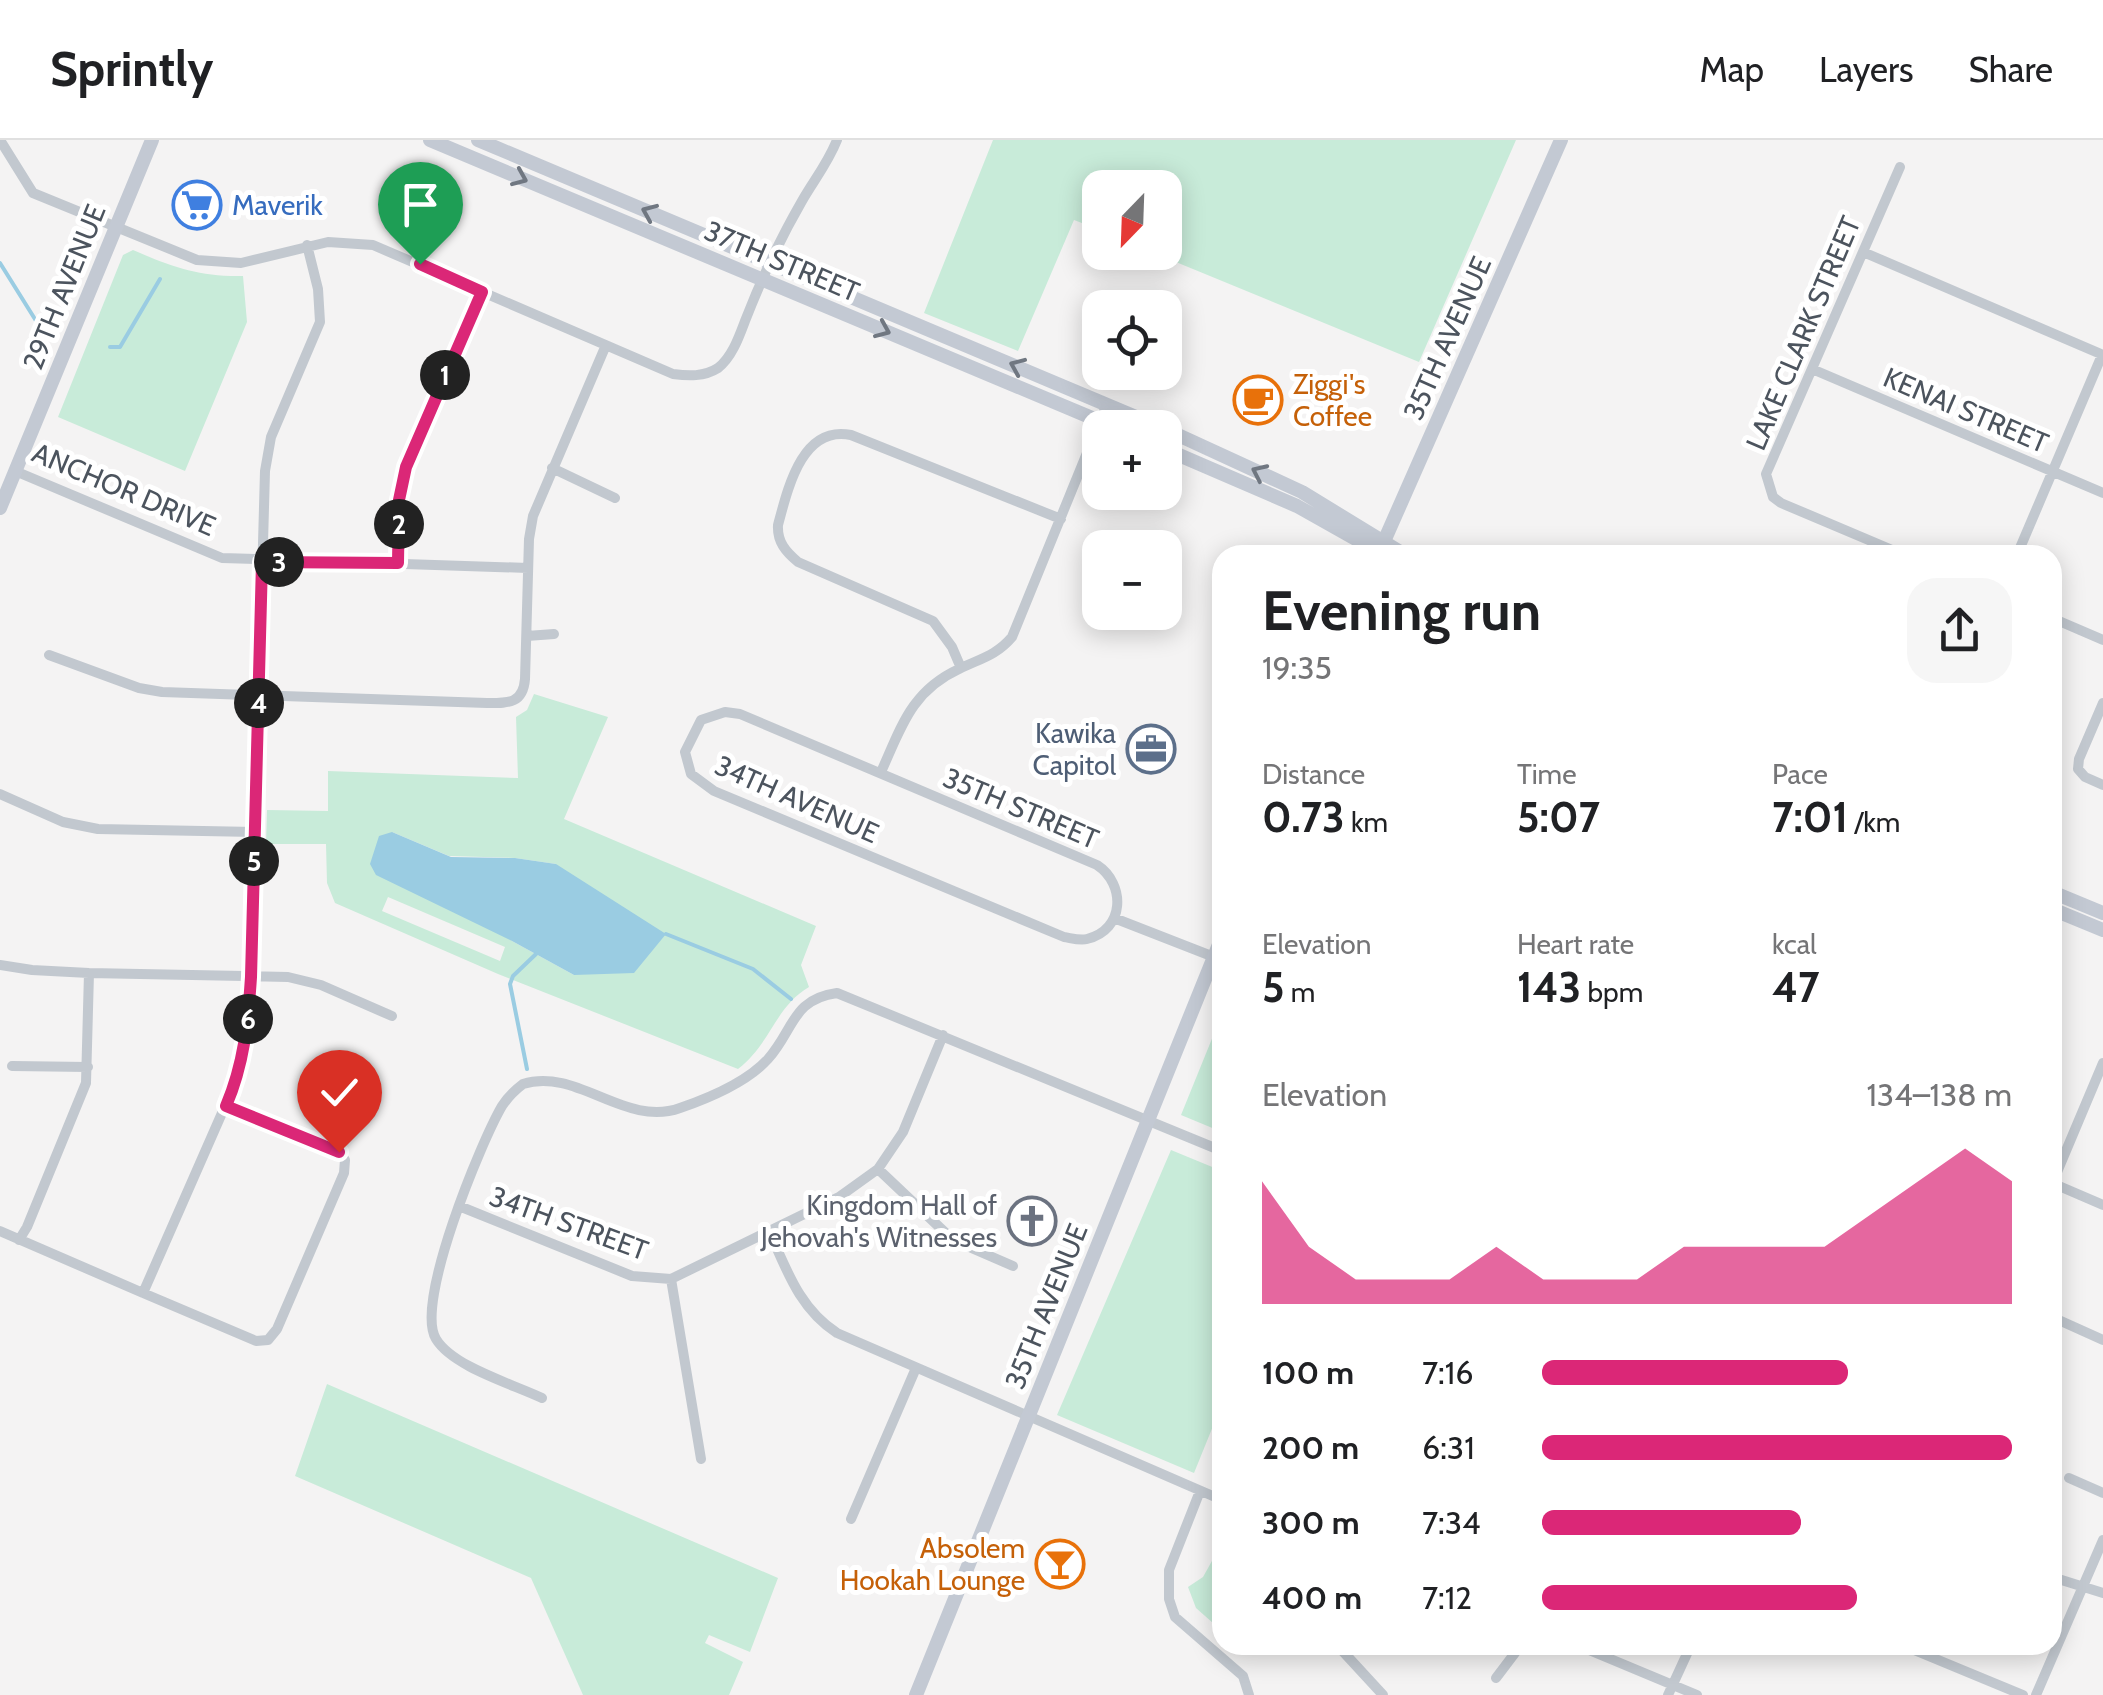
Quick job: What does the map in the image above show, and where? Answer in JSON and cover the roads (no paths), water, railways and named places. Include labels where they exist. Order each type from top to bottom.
[{"type":"main road","name":"29TH AVENUE","points":[[0,508],[152,140]]},
{"type":"main road","name":"37TH STREET","points":[[430,140],[1082,412]]},
{"type":"main road","name":"37TH STREET","points":[[478,140],[1120,410]]},
{"type":"main road","name":"35TH AVENUE","points":[[1384,545],[1561,140]]},
{"type":"main road","name":"37TH STREET","points":[[1182,436],[1302,492],[1373,545]]},
{"type":"main road","name":"37TH STREET","points":[[1182,456],[1297,506],[1370,545]]},
{"type":"main road","name":"ANCHOR DRIVE","points":[[0,464],[16,471]]},
{"type":"main road","points":[[2062,896],[2103,913]]},
{"type":"main road","points":[[2062,913],[2103,930]]},
{"type":"main road","name":"35TH AVENUE","points":[[916,1695],[1212,962]]},
{"type":"street","points":[[0,140],[32,193],[172,251],[219,263],[241,262],[306,245],[350,242],[374,246],[673,374],[704,374],[718,368],[729,356],[762,279],[837,140]]},
{"type":"street","name":"LAKE CLARK STREET","points":[[1880,545],[1781,503],[1768,488],[1766,474],[1900,167]]},
{"type":"street","points":[[143,1293],[240,1072],[246,1040],[265,472],[270,437],[320,322],[318,290],[306,245]]},
{"type":"street","points":[[1863,252],[2103,355],[2021,545]]},
{"type":"street","points":[[398,563],[399,500],[406,467],[482,292]]},
{"type":"street","points":[[49,656],[138,688],[188,695],[487,703],[518,699],[524,691],[532,516],[606,345]]},
{"type":"street","name":"KENAI STREET","points":[[1812,369],[2103,493]]},
{"type":"street","points":[[1104,410],[1106,404]]},
{"type":"street","points":[[961,668],[934,620],[798,562],[784,550],[778,525],[808,449],[828,434],[851,434],[1061,519]]},
{"type":"street","points":[[881,772],[911,706],[928,689],[961,668],[986,660],[1010,640],[1082,466]]},
{"type":"street","points":[[552,468],[615,498]]},
{"type":"street","name":"ANCHOR DRIVE","points":[[16,471],[222,558],[528,568]]},
{"type":"street","points":[[2062,622],[2103,640]]},
{"type":"street","points":[[527,636],[554,634]]},
{"type":"street","points":[[2103,703],[2078,769],[2103,785]]},
{"type":"street","name":"34TH AVENUE","points":[[881,772],[740,714],[725,712],[701,720],[684,752],[691,774],[714,791],[1064,938],[1086,940],[1104,930],[1114,918]]},
{"type":"street","name":"35TH STREET","points":[[881,772],[1097,865],[1108,872],[1116,887],[1118,904],[1114,918]]},
{"type":"street","points":[[0,794],[63,822],[98,829],[255,832]]},
{"type":"street","points":[[1114,918],[1212,956]]},
{"type":"street","points":[[0,965],[90,973],[306,980],[392,1016]]},
{"type":"street","points":[[18,1240],[78,1109],[88,1067],[90,973]]},
{"type":"street","points":[[542,1398],[454,1358],[436,1340],[431,1328],[433,1298],[460,1206],[503,1104],[524,1084],[557,1080],[619,1106],[662,1112],[678,1110],[749,1076],[768,1060],[796,1013],[810,1000],[837,992],[1212,1147]]},
{"type":"street","points":[[943,1035],[903,1132],[878,1168],[839,1197],[770,1233],[799,1296],[820,1320],[849,1340],[1212,1496]]},
{"type":"street","points":[[2062,1161],[2103,1063]]},
{"type":"street","points":[[12,1066],[88,1067]]},
{"type":"street","points":[[0,1231],[256,1341],[268,1340],[277,1328],[344,1172],[345,1160],[339,1152],[226,1106]]},
{"type":"street","points":[[878,1168],[953,1240],[1013,1266]]},
{"type":"street","points":[[2062,1187],[2103,1205]]},
{"type":"street","name":"34TH STREET","points":[[460,1206],[632,1276],[671,1279],[770,1233]]},
{"type":"street","points":[[671,1279],[702,1459]]},
{"type":"street","points":[[2062,1322],[2103,1340]]},
{"type":"street","points":[[851,1519],[916,1368]]},
{"type":"street","points":[[2069,1478],[2103,1493]]},
{"type":"street","points":[[1200,1491],[1169,1570],[1169,1599],[1176,1617],[1212,1649]]},
{"type":"street","points":[[2062,1635],[2103,1540]]},
{"type":"street","points":[[2062,1582],[2103,1594]]},
{"type":"street","points":[[1219,1655],[1243,1676],[1249,1695]]},
{"type":"street","points":[[1346,1655],[1382,1695]]},
{"type":"street","points":[[1496,1678],[1513,1655]]},
{"type":"street","points":[[1598,1655],[1671,1690],[1697,1695]]},
{"type":"street","points":[[1671,1690],[1687,1655]]},
{"type":"street","points":[[1926,1655],[2023,1695]]},
{"type":"street","points":[[2036,1695],[2053,1655]]},
{"type":"water","points":[[392,832],[451,857],[515,858],[556,864],[666,934],[634,973],[574,975],[376,875],[370,864],[379,836]]},
{"type":"waterway","points":[[0,263],[43,332]]},
{"type":"waterway","points":[[110,347],[120,347],[160,279]]},
{"type":"waterway","points":[[666,934],[753,969],[791,999]]},
{"type":"waterway","points":[[527,1069],[510,984],[536,954]]},
{"type":"place","name":"Maverik","points":[[197,205]]},
{"type":"place","name":"Ziggi's Coffee","points":[[1258,400]]},
{"type":"place","name":"Kawika Capitol","points":[[1151,749]]},
{"type":"place","name":"Kingdom Hall of Jehovah's Witnesses","points":[[1032,1221]]},
{"type":"place","name":"Absolem Hookah Lounge","points":[[1060,1564]]}]
